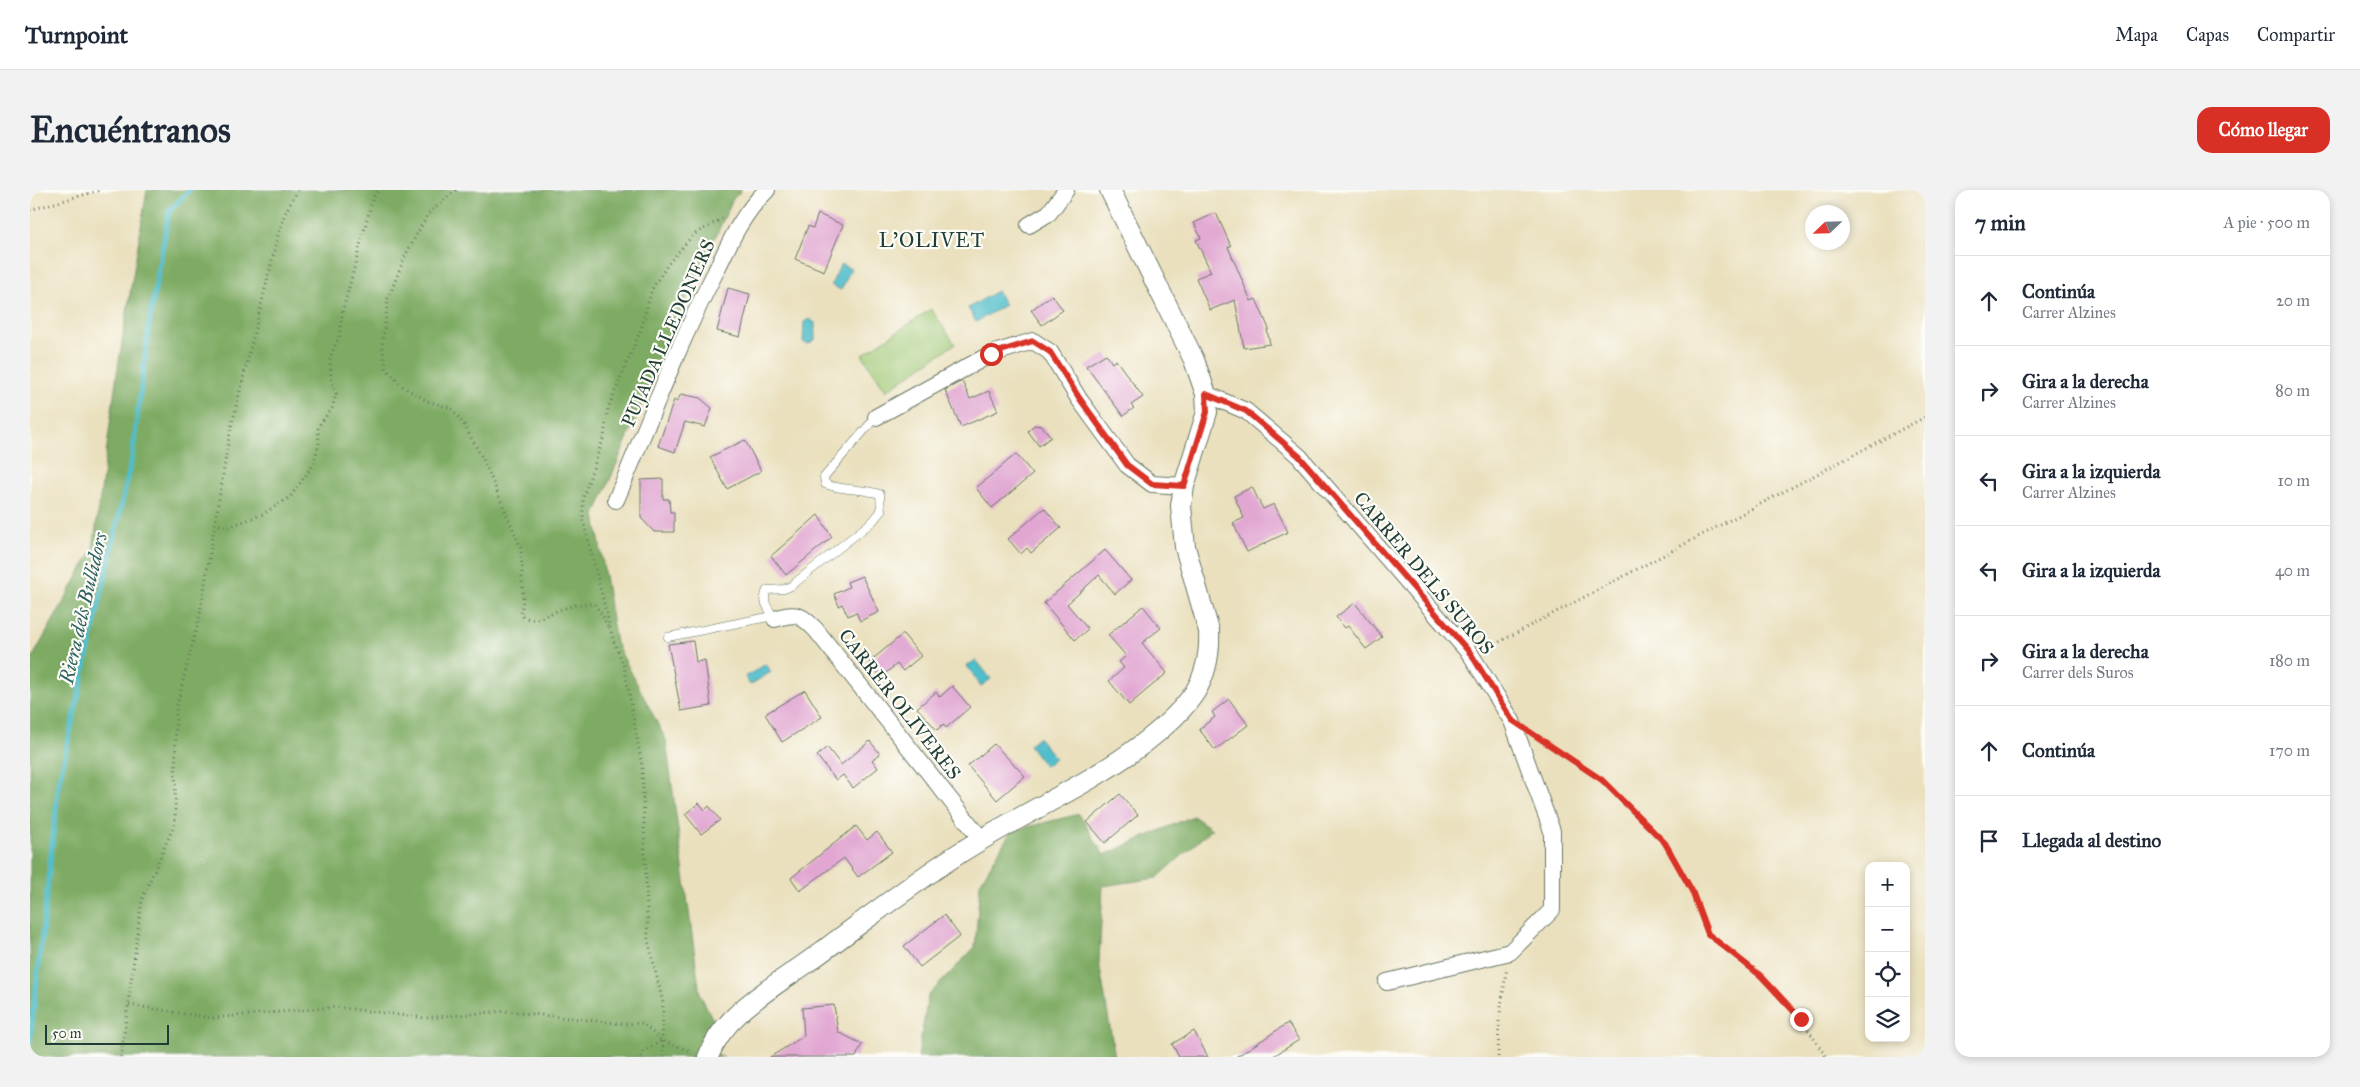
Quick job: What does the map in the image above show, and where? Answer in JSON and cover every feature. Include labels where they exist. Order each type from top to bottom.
[{"type":"street","name":"PUJADA LLEDONERS","points":[[616,500],[699,304],[750,206],[767,190]]},
{"type":"street","points":[[1029,225],[1049,213],[1066,190]]},
{"type":"street","points":[[703,1055],[724,1030],[762,995],[956,855],[1060,798],[1117,763],[1166,724],[1195,692],[1204,674],[1210,643],[1209,631],[1182,529],[1184,486],[1207,412],[1206,394],[1197,367],[1110,190]]},
{"type":"street","points":[[876,417],[991,354],[1033,341],[1050,352],[1080,399],[1127,465],[1152,484],[1184,486]]},
{"type":"street","name":"CARRER DELS SUROS","points":[[1206,394],[1246,411],[1299,456],[1471,654],[1512,720],[1552,831],[1552,910],[1510,952]]},
{"type":"street","name":"CARRER OLIVERES","points":[[776,619],[791,614],[798,615],[816,630],[982,840]]},
{"type":"street","points":[[1387,982],[1510,952]]},
{"type":"lane","points":[[776,619],[764,603],[763,597],[767,590],[784,589],[791,586],[872,522],[882,511],[880,494],[862,488],[841,490],[825,484],[824,477],[876,417]]},
{"type":"lane","points":[[668,637],[768,617],[776,619]]},
{"type":"path","points":[[30,210],[101,190]]},
{"type":"path","points":[[121,1057],[142,899],[175,823],[176,709],[200,614],[230,432],[278,236],[285,213],[298,190]]},
{"type":"path","points":[[214,524],[229,527],[263,514],[290,497],[313,465],[319,444],[318,427],[332,408],[336,394],[331,379],[330,357],[339,337],[342,310],[372,198],[379,190]]},
{"type":"path","points":[[456,190],[428,214],[406,254],[388,299],[382,345],[386,368],[402,386],[427,402],[451,408],[463,424],[484,461],[520,548],[523,597],[521,615],[528,620],[538,620],[561,609],[594,604],[602,614],[613,639],[628,683],[642,766],[648,940],[663,1003],[662,1042],[664,1057]]},
{"type":"path","points":[[613,639],[584,520],[583,498],[604,436],[608,408],[640,332],[652,289],[668,264],[693,235],[750,206]]},
{"type":"path","points":[[1471,654],[1496,646],[1925,417]]},
{"type":"path","points":[[1512,720],[1602,780],[1665,843],[1692,891],[1708,934],[1761,976],[1801,1019],[1826,1057]]},
{"type":"path","points":[[1498,1057],[1498,1020],[1510,952]]},
{"type":"path","points":[[129,1005],[212,1018],[336,1007],[424,1018],[505,1011],[624,1024],[642,1024],[662,1042],[703,1055]]},
{"type":"path","points":[[641,1057],[644,1052],[662,1042]]},
{"type":"green space","points":[[147,190],[742,190],[733,199],[687,298],[595,515],[616,643],[666,740],[700,994],[715,1024],[709,1052],[725,1057],[30,1057],[30,662],[93,549],[117,373]]},
{"type":"green space","points":[[931,309],[955,344],[886,391],[862,355]]},
{"type":"green space","points":[[1079,814],[1104,855],[1193,816],[1212,829],[1157,878],[1103,886],[1099,962],[1115,1057],[918,1057],[928,996],[975,947],[980,883],[1011,831]]},
{"type":"water","points":[[841,264],[851,269],[841,290],[831,285]]},
{"type":"water","points":[[997,291],[1005,305],[976,322],[968,308]]},
{"type":"water","points":[[810,319],[815,323],[815,340],[808,344],[803,342],[804,322]]},
{"type":"water","points":[[976,660],[991,679],[981,686],[967,666]]},
{"type":"water","points":[[766,664],[771,672],[750,685],[745,677]]},
{"type":"water","points":[[1038,737],[1055,758],[1045,766],[1029,745]]},
{"type":"building","points":[[1216,213],[1231,246],[1228,247],[1251,301],[1256,299],[1269,329],[1267,330],[1270,344],[1244,348],[1235,300],[1210,310],[1196,278],[1211,272],[1196,240],[1201,238],[1194,223]]},
{"type":"building","points":[[818,214],[843,225],[824,271],[795,259],[808,226],[813,228]]},
{"type":"building","points":[[728,288],[750,294],[740,337],[717,331]]},
{"type":"building","points":[[1052,295],[1063,310],[1042,325],[1031,310]]},
{"type":"building","points":[[1106,354],[1112,363],[1116,360],[1143,397],[1131,405],[1134,408],[1123,416],[1086,366]]},
{"type":"building","points":[[962,381],[970,399],[989,391],[998,411],[961,427],[945,390]]},
{"type":"building","points":[[681,394],[700,398],[712,408],[705,427],[685,422],[675,452],[658,446],[674,400],[677,402]]},
{"type":"building","points":[[1034,425],[1042,426],[1051,437],[1039,446],[1028,431]]},
{"type":"building","points":[[745,440],[761,471],[727,489],[710,457]]},
{"type":"building","points":[[1016,454],[1033,474],[992,508],[976,488]]},
{"type":"building","points":[[663,479],[663,499],[669,499],[670,512],[674,512],[674,532],[654,532],[641,518],[641,480]]},
{"type":"building","points":[[1252,487],[1263,509],[1274,504],[1288,532],[1247,552],[1233,523],[1244,518],[1234,496]]},
{"type":"building","points":[[1044,508],[1061,528],[1031,553],[1027,548],[1021,554],[1008,539]]},
{"type":"building","points":[[818,515],[832,537],[786,575],[771,556]]},
{"type":"building","points":[[1105,550],[1131,580],[1115,594],[1099,575],[1067,604],[1088,629],[1075,640],[1044,603]]},
{"type":"building","points":[[862,576],[879,612],[860,621],[856,612],[848,616],[842,604],[839,606],[834,594],[849,587],[847,582]]},
{"type":"building","points":[[1355,603],[1382,637],[1366,649],[1348,626],[1345,628],[1336,617]]},
{"type":"building","points":[[1143,606],[1161,628],[1142,643],[1167,673],[1129,705],[1109,681],[1124,668],[1119,662],[1126,656],[1108,635]]},
{"type":"building","points":[[903,634],[921,656],[903,671],[897,664],[881,677],[869,662]]},
{"type":"building","points":[[693,641],[696,662],[705,660],[711,706],[681,711],[668,644]]},
{"type":"building","points":[[952,686],[970,707],[946,728],[943,724],[937,730],[917,708],[936,692],[940,697]]},
{"type":"building","points":[[805,690],[822,717],[782,742],[765,714]]},
{"type":"building","points":[[1229,699],[1248,725],[1215,750],[1199,729],[1215,717],[1212,712]]},
{"type":"building","points":[[870,741],[880,754],[872,760],[878,768],[853,788],[843,775],[836,780],[817,756],[827,747],[841,765]]},
{"type":"building","points":[[994,744],[1025,776],[997,800],[968,766]]},
{"type":"building","points":[[1120,794],[1138,815],[1105,843],[1087,822]]},
{"type":"building","points":[[699,803],[705,810],[709,806],[720,820],[701,834],[685,814]]},
{"type":"building","points":[[856,826],[867,840],[877,832],[892,852],[858,877],[844,858],[800,891],[791,878]]},
{"type":"building","points":[[944,915],[960,936],[920,967],[904,946]]},
{"type":"building","points":[[834,1005],[838,1032],[862,1044],[856,1057],[770,1057],[804,1036],[802,1008]]},
{"type":"building","points":[[1288,1023],[1299,1040],[1272,1057],[1236,1057]]},
{"type":"building","points":[[1194,1031],[1208,1057],[1179,1057],[1172,1044]]},
{"type":"waterway","name":"Riera dels Bullidors","points":[[30,1042],[59,782],[132,458],[150,318],[169,211],[190,190]]},
{"type":"district","name":"L'OLIVET","points":[[932,240]]},
{"type":"route","points":[[991,354],[1033,341],[1050,352],[1080,399],[1127,465],[1152,484],[1184,486],[1204,425],[1207,412],[1206,394],[1246,411],[1299,456],[1471,654],[1512,720],[1602,780],[1665,843],[1692,891],[1708,934],[1761,976],[1801,1019]]}]
